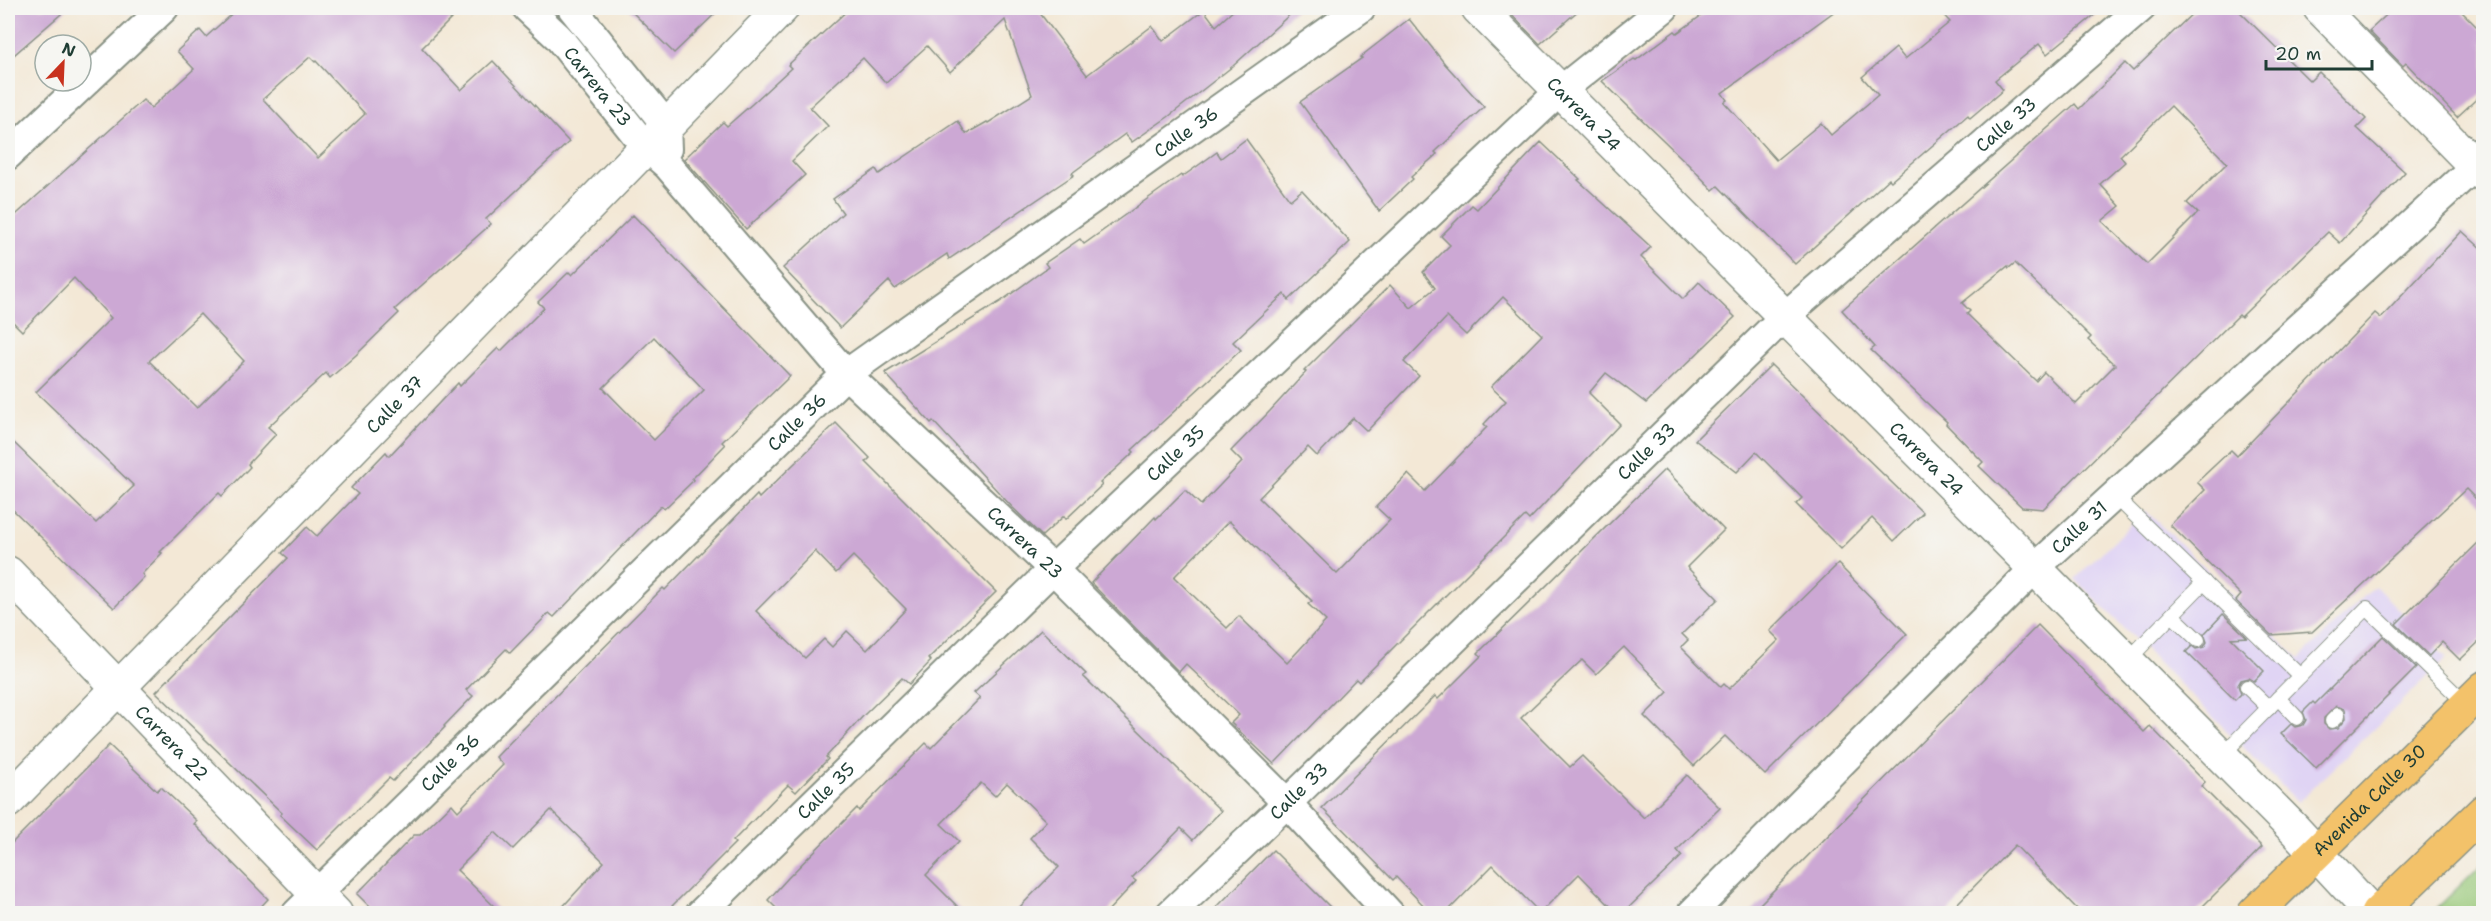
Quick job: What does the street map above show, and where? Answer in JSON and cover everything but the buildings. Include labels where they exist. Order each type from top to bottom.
[{"type":"highway","name":"Avenida Calle 30","points":[[2254,914],[2475,696]]},
{"type":"highway","points":[[2375,914],[2484,811]]},
{"type":"street","points":[[8,155],[164,8]]},
{"type":"street","name":"Carrera 23","points":[[527,8],[558,37],[659,146],[846,374],[1053,569],[1287,803],[1390,914]]},
{"type":"street","name":"Carrera 23","points":[[572,8],[659,146]]},
{"type":"street","name":"Calle 37","points":[[8,801],[117,687],[659,146],[782,8]]},
{"type":"street","name":"Calle 36","points":[[316,907],[846,374],[1361,8]]},
{"type":"street","name":"Carrera 24","points":[[1478,8],[2375,914]]},
{"type":"street","name":"Calle 35","points":[[700,914],[1053,569],[1560,91],[1664,8]]},
{"type":"street","name":"Calle 33","points":[[1170,914],[1287,803],[1784,317],[2141,8]]},
{"type":"street","points":[[2320,8],[2481,166]]},
{"type":"street","name":"Calle 31","points":[[1691,914],[2034,569],[2481,166]]},
{"type":"street","name":"Carrera 22","points":[[8,573],[117,687],[316,907]]},
{"type":"lane","points":[[2114,495],[2300,676]]},
{"type":"lane","points":[[2126,662],[2204,582]]},
{"type":"lane","points":[[2220,757],[2367,608],[2404,650],[2475,696]]},
{"type":"lane","points":[[2172,615],[2198,640]]},
{"type":"lane","points":[[2247,687],[2297,718]]},
{"type":"shaded area","points":[[2145,510],[2299,659],[2375,586],[2447,658],[2298,802],[2075,579]]},
{"type":"green space","points":[[2483,863],[2483,913],[2432,913]]}]
